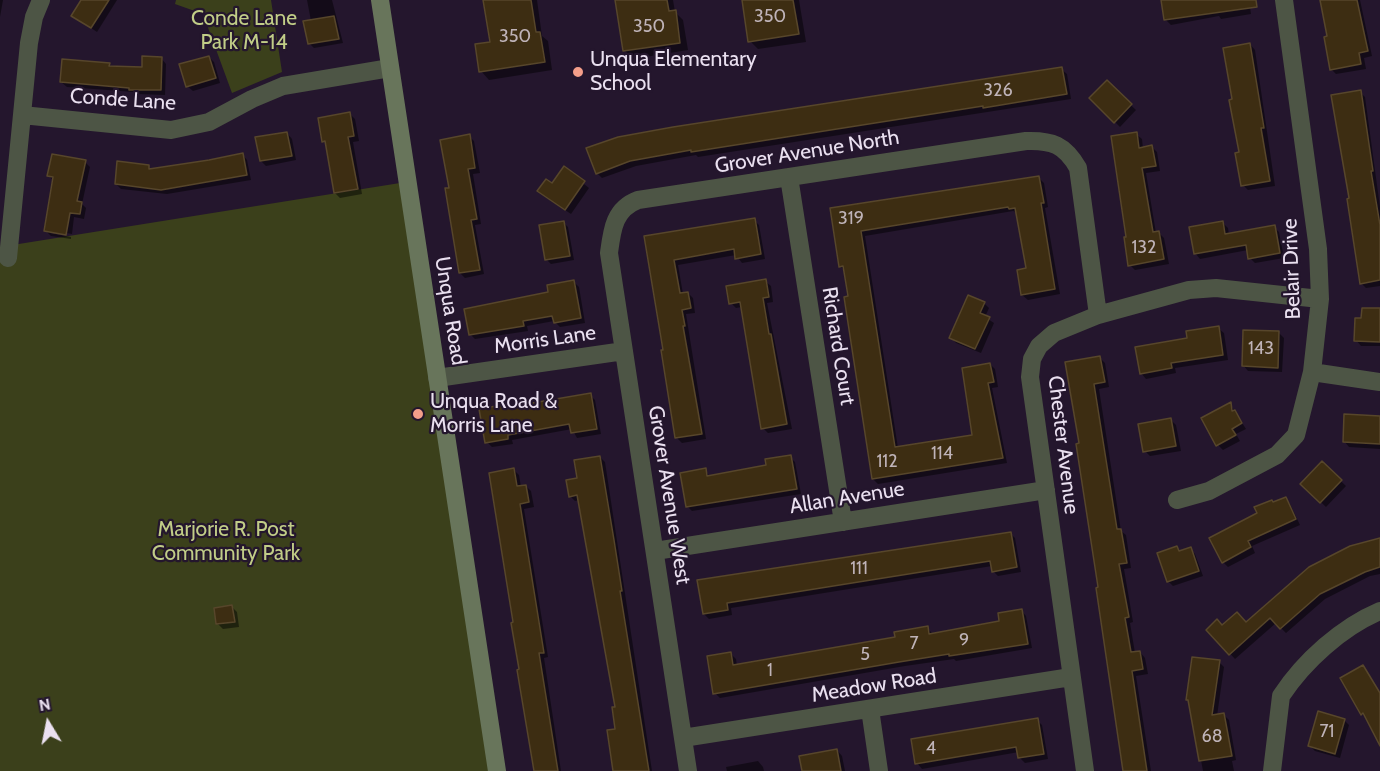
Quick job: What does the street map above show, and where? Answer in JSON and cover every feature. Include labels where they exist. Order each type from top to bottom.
[{"type":"street","points":[[8,258],[29,43],[34,17],[41,0]]},
{"type":"street","name":"Unqua Road","points":[[380,0],[498,771]]},
{"type":"street","name":"Belair Drive","points":[[1177,500],[1209,491],[1277,454],[1296,435],[1312,372],[1320,298],[1318,249],[1284,0]]},
{"type":"street","name":"Conde Lane","points":[[22,115],[171,130],[209,122],[252,99],[283,86],[390,68]]},
{"type":"street","name":"Grover Avenue North","points":[[613,226],[622,210],[638,200],[1019,142],[1042,141],[1062,147],[1070,154],[1078,168],[1098,315]]},
{"type":"street","name":"Richard Court","points":[[789,177],[843,522]]},
{"type":"street","name":"Grover Avenue West","points":[[613,226],[609,253],[688,771]]},
{"type":"street","name":"Chester Avenue","points":[[1085,771],[1030,377],[1032,359],[1039,346],[1054,333],[1098,315],[1205,287],[1320,298]]},
{"type":"street","name":"Morris Lane","points":[[437,378],[624,351]]},
{"type":"street","points":[[1312,372],[1380,382]]},
{"type":"street","name":"Allan Avenue","points":[[655,551],[1046,490]]},
{"type":"street","points":[[1272,771],[1281,696],[1287,686],[1322,649],[1378,617]]},
{"type":"street","name":"Meadow Road","points":[[683,738],[1071,677]]},
{"type":"street","points":[[870,709],[879,771]]},
{"type":"green space","name":"Conde Lane Park M-14","points":[[176,0],[271,0],[282,72],[232,93],[203,14],[175,4]]},
{"type":"green space","name":"Marjorie R. Post Community Park","points":[[400,183],[491,771],[0,771],[0,247]]},
{"type":"building","points":[[81,0],[109,0],[91,28],[71,16]]},
{"type":"building","points":[[483,0],[531,0],[536,32],[540,32],[545,62],[479,72],[475,44],[490,42]]},
{"type":"building","points":[[615,0],[667,0],[669,11],[676,10],[680,43],[623,51]]},
{"type":"building","points":[[742,0],[793,0],[799,34],[748,42]]},
{"type":"building","points":[[1161,0],[1256,0],[1257,7],[1164,20]]},
{"type":"building","points":[[1320,0],[1357,0],[1368,51],[1359,53],[1361,64],[1330,70],[1324,37],[1327,36]]},
{"type":"building","points":[[334,16],[339,39],[308,44],[303,21]]},
{"type":"building","points":[[1250,43],[1270,181],[1241,186],[1235,153],[1239,152],[1229,100],[1232,99],[1223,48]]},
{"type":"building","points":[[142,56],[162,57],[161,90],[129,90],[129,88],[60,82],[62,59],[110,63],[109,66],[142,67]]},
{"type":"building","points":[[209,56],[216,78],[186,87],[179,64]]},
{"type":"building","points":[[1062,67],[1067,94],[691,152],[691,150],[630,161],[596,174],[586,148],[618,137],[673,127]]},
{"type":"building","points":[[1107,80],[1132,104],[1114,123],[1089,98]]},
{"type":"building","points":[[1361,90],[1380,225],[1380,280],[1360,284],[1347,199],[1349,198],[1331,95]]},
{"type":"building","points":[[350,112],[354,136],[348,137],[358,189],[334,193],[325,141],[322,142],[318,118]]},
{"type":"building","points":[[287,132],[292,156],[260,161],[255,137]]},
{"type":"building","points":[[1137,132],[1139,148],[1152,145],[1156,166],[1142,168],[1153,232],[1159,231],[1164,259],[1128,266],[1111,136]]},
{"type":"building","points":[[470,134],[475,168],[468,169],[477,219],[471,220],[480,270],[459,273],[445,188],[449,188],[440,140]]},
{"type":"building","points":[[243,153],[247,175],[161,190],[115,184],[117,161],[149,165],[149,169]]},
{"type":"building","points":[[52,154],[86,160],[77,201],[82,202],[80,214],[70,213],[66,235],[44,231],[53,177],[47,176]]},
{"type":"building","points":[[564,166],[585,181],[565,210],[537,191],[546,179],[552,183]]},
{"type":"building","points":[[1039,176],[1044,203],[1041,203],[1055,289],[1021,295],[1017,270],[1026,268],[1015,208],[1009,209],[1008,207],[861,231],[895,447],[972,435],[962,368],[990,363],[994,382],[988,383],[1003,458],[872,479],[844,297],[848,296],[843,266],[839,267],[830,208]]},
{"type":"building","points":[[755,218],[761,254],[735,259],[734,249],[674,260],[680,293],[688,292],[691,308],[682,310],[685,326],[683,326],[702,434],[675,438],[644,236]]},
{"type":"building","points":[[564,221],[570,256],[545,260],[539,225]]},
{"type":"building","points":[[1223,221],[1225,234],[1275,225],[1280,253],[1248,259],[1246,245],[1194,254],[1189,227]]},
{"type":"building","points":[[766,279],[769,297],[763,298],[787,424],[761,429],[740,302],[729,304],[726,286]]},
{"type":"building","points":[[574,280],[581,318],[554,323],[552,316],[523,321],[524,326],[469,335],[464,309],[548,292],[547,285]]},
{"type":"building","points":[[968,295],[985,302],[980,313],[990,317],[975,349],[949,338]]},
{"type":"building","points":[[1362,308],[1380,308],[1380,342],[1354,341],[1355,318],[1361,318]]},
{"type":"building","points":[[1219,326],[1223,355],[1171,363],[1172,368],[1140,374],[1135,347],[1187,338],[1186,331]]},
{"type":"building","points":[[1243,330],[1279,331],[1278,368],[1242,366]]},
{"type":"building","points":[[1100,356],[1105,382],[1094,384],[1117,529],[1121,529],[1127,563],[1119,564],[1129,617],[1125,618],[1131,652],[1140,651],[1143,669],[1132,671],[1147,771],[1123,771],[1076,444],[1079,443],[1065,362]]},
{"type":"building","points":[[591,393],[597,429],[571,433],[569,424],[508,435],[508,439],[485,443],[479,409],[502,405],[503,408]]},
{"type":"building","points":[[1231,402],[1232,411],[1235,410],[1242,423],[1232,429],[1236,435],[1216,446],[1201,418]]},
{"type":"building","points":[[1344,414],[1380,416],[1380,444],[1343,442]]},
{"type":"building","points":[[1171,418],[1176,446],[1143,452],[1138,424]]},
{"type":"building","points":[[791,455],[797,489],[686,507],[680,473],[706,468],[707,476],[766,465],[765,459]]},
{"type":"building","points":[[600,456],[649,771],[613,771],[607,730],[615,729],[612,707],[615,707],[577,495],[569,497],[566,480],[577,478],[574,460]]},
{"type":"building","points":[[1322,461],[1342,480],[1320,503],[1300,484]]},
{"type":"building","points":[[514,468],[517,486],[526,485],[529,502],[520,504],[544,653],[539,653],[558,771],[534,771],[517,670],[519,669],[511,623],[513,622],[489,473]]},
{"type":"building","points":[[1286,497],[1296,519],[1248,541],[1251,547],[1222,563],[1209,538],[1257,513],[1254,507]]},
{"type":"building","points":[[1011,532],[1017,567],[992,572],[990,561],[727,603],[728,610],[703,614],[697,580]]},
{"type":"building","points":[[1380,538],[1380,567],[1320,594],[1280,629],[1270,618],[1229,655],[1206,630],[1217,619],[1222,625],[1237,612],[1246,622],[1309,567],[1350,546]]},
{"type":"building","points":[[1177,546],[1179,551],[1191,547],[1199,571],[1167,582],[1157,553]]},
{"type":"building","points":[[232,605],[235,622],[216,624],[214,608]]},
{"type":"building","points":[[1022,609],[1028,644],[949,656],[949,654],[713,694],[707,656],[731,652],[733,665],[895,637],[894,632],[928,626],[929,634],[999,621],[998,613]]},
{"type":"building","points":[[1192,657],[1220,660],[1212,715],[1224,713],[1232,756],[1199,761],[1188,700],[1186,700]]},
{"type":"building","points":[[1363,665],[1380,693],[1380,746],[1363,713],[1361,715],[1340,678]]},
{"type":"building","points":[[1318,711],[1345,719],[1335,754],[1308,746]]},
{"type":"building","points":[[1038,718],[1044,754],[1018,758],[1016,747],[915,764],[911,739]]},
{"type":"building","points":[[837,749],[841,771],[802,771],[799,756]]},
{"type":"place","name":"Unqua Elementary School","points":[[578,72]]},
{"type":"place","name":"Unqua Road & Morris Lane","points":[[418,414]]}]
